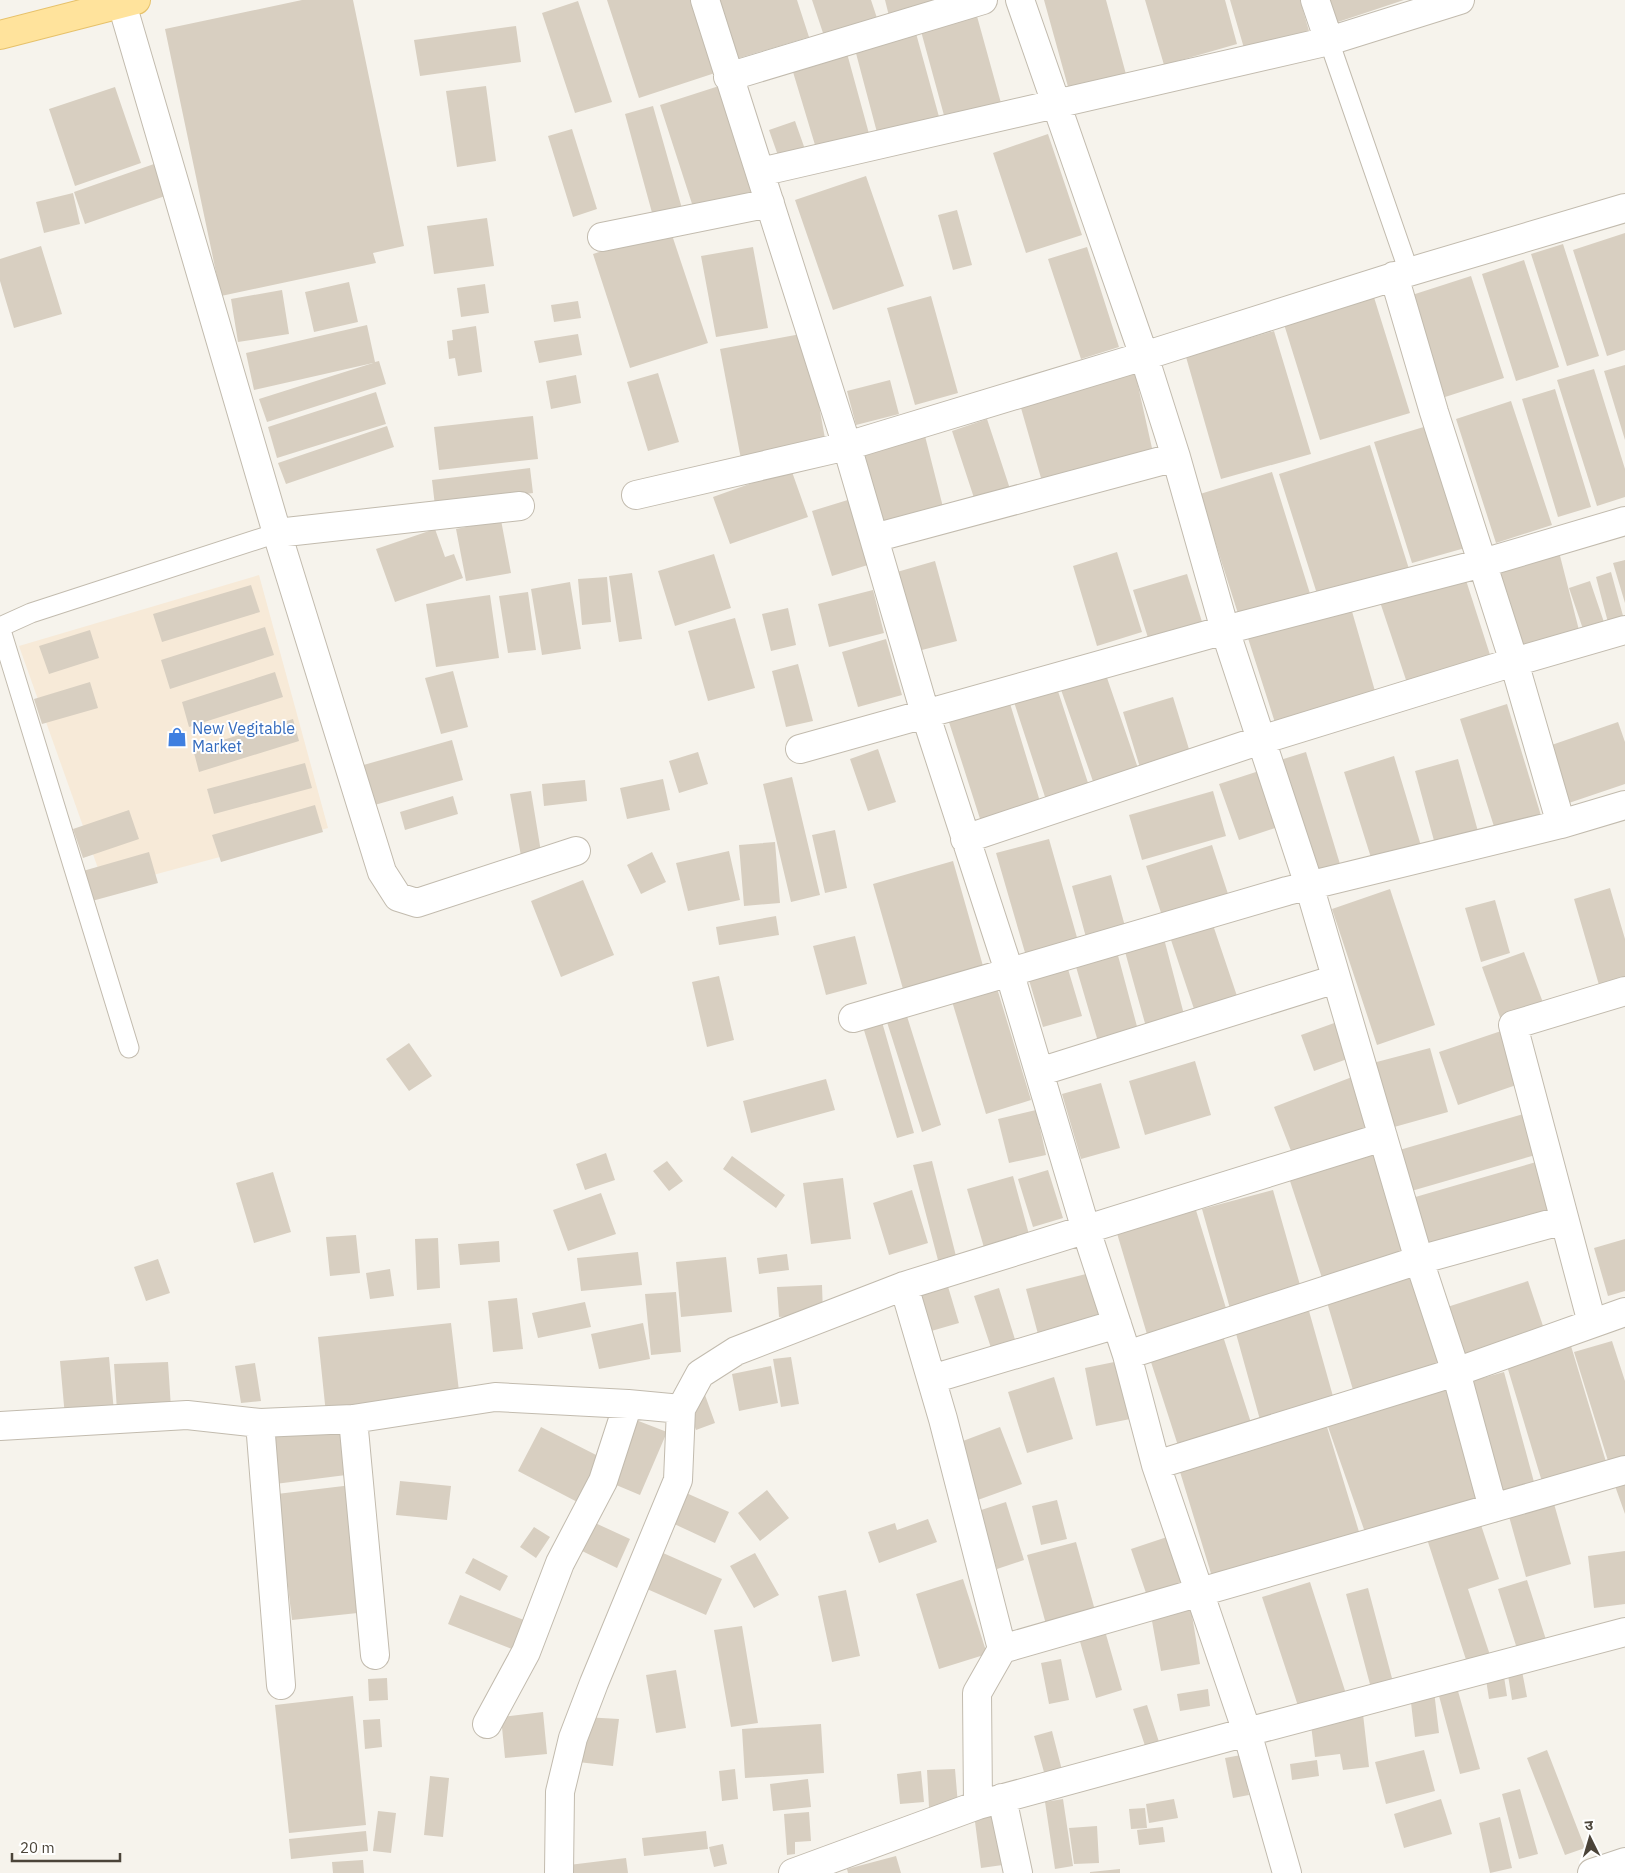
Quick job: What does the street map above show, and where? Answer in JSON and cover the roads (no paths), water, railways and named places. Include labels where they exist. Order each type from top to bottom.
[{"type":"main road","points":[[0,35],[129,2]]},
{"type":"street","points":[[705,0],[847,446],[925,713],[1009,971],[1086,1230],[1127,1355],[1156,1465],[1247,1732],[1287,1873]]},
{"type":"street","points":[[728,76],[983,0]]},
{"type":"street","points":[[1020,0],[1144,356],[1176,457],[1225,630],[1309,885],[1419,1260],[1456,1372],[1493,1508]]},
{"type":"street","points":[[1315,0],[1329,41]]},
{"type":"street","points":[[760,172],[1329,41],[1460,0]]},
{"type":"street","points":[[129,2],[277,533],[382,872],[398,897],[417,903],[576,851]]},
{"type":"street","points":[[602,237],[770,203]]},
{"type":"street","points":[[636,496],[847,446],[1144,356],[1401,274],[1625,208]]},
{"type":"street","points":[[1401,274],[1434,412],[1514,662],[1561,824]]},
{"type":"street","points":[[874,538],[1176,457]]},
{"type":"street","points":[[277,533],[520,506]]},
{"type":"street","points":[[800,749],[1225,630],[1483,563],[1625,522]]},
{"type":"street","points":[[965,839],[1261,740],[1625,630]]},
{"type":"street","points":[[853,1018],[1309,885],[1561,824],[1625,805]]},
{"type":"street","points":[[1039,1072],[1336,979]]},
{"type":"street","points":[[1592,1323],[1512,1024],[1625,991]]},
{"type":"street","points":[[559,1873],[560,1792],[574,1738],[594,1683],[678,1480],[681,1409],[700,1374],[736,1351],[904,1286],[1383,1137]]},
{"type":"street","points":[[1127,1355],[1419,1260],[1564,1220]]},
{"type":"street","points":[[904,1286],[932,1380],[1002,1649],[977,1693],[990,1802],[1018,1873]]},
{"type":"street","points":[[1156,1465],[1456,1372],[1592,1323],[1624,1314]]},
{"type":"street","points":[[932,1380],[1117,1324]]},
{"type":"street","points":[[0,1426],[187,1415],[260,1423],[353,1419],[495,1397],[628,1404],[681,1409]]},
{"type":"street","points":[[487,1724],[526,1652],[560,1563],[603,1481],[628,1404]]},
{"type":"street","points":[[353,1419],[375,1655]]},
{"type":"street","points":[[260,1423],[281,1685]]},
{"type":"street","points":[[1002,1649],[1625,1470]]},
{"type":"street","points":[[793,1873],[990,1802],[1625,1632]]},
{"type":"street","points":[[1592,1873],[1625,1862]]},
{"type":"lane","points":[[1329,41],[1401,274]]},
{"type":"lane","points":[[129,1048],[0,627],[30,613],[277,533]]},
{"type":"place","name":"New Vegitable Market","points":[[177,737]]}]
